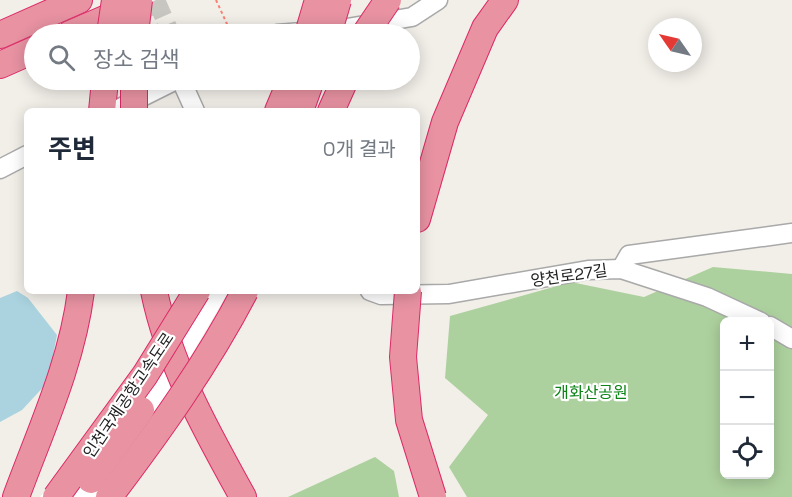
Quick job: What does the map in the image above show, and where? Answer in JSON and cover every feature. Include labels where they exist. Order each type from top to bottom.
[{"type":"highway","points":[[0,34],[79,0]]},
{"type":"highway","points":[[111,24],[115,0]]},
{"type":"highway","points":[[136,24],[139,0]]},
{"type":"highway","points":[[93,24],[149,0]]},
{"type":"highway","points":[[311,24],[318,0]]},
{"type":"highway","points":[[331,24],[338,0]]},
{"type":"highway","points":[[372,24],[388,0]]},
{"type":"highway","points":[[420,209],[445,122],[485,28],[505,0]]},
{"type":"highway","points":[[0,65],[24,54]]},
{"type":"highway","points":[[102,108],[104,90]]},
{"type":"highway","points":[[134,90],[134,108]]},
{"type":"highway","points":[[279,108],[287,90]]},
{"type":"highway","points":[[301,108],[308,90]]},
{"type":"highway","points":[[332,108],[340,90]]},
{"type":"highway","points":[[16,497],[61,381],[78,317],[81,294]]},
{"type":"highway","points":[[155,294],[174,360],[198,412],[243,497]]},
{"type":"highway","name":"인천국제공항고속도로","points":[[56,497],[90,453],[144,375],[195,294]]},
{"type":"highway","name":"인천국제공항고속도로","points":[[78,497],[116,447],[178,353],[213,294]]},
{"type":"highway","points":[[109,497],[150,443],[200,368],[225,330],[243,294]]},
{"type":"highway","points":[[408,294],[403,357],[409,420],[433,497]]},
{"type":"street","points":[[371,24],[412,17],[438,0]]},
{"type":"street","points":[[120,108],[157,90]]},
{"type":"street","points":[[186,90],[194,108]]},
{"type":"street","points":[[0,169],[24,157]]},
{"type":"street","points":[[621,269],[629,255],[792,233]]},
{"type":"street","name":"양천로27길","points":[[378,294],[449,294],[588,270],[621,269],[706,297],[752,317]]},
{"type":"street","points":[[774,328],[792,339]]},
{"type":"path","points":[[216,0],[227,24]]},
{"type":"green space","name":"개화산공원","points":[[713,267],[792,274],[792,497],[467,497],[449,467],[488,415],[445,378],[450,316],[571,282],[644,297]]},
{"type":"green space","points":[[375,457],[394,471],[399,497],[288,497]]},
{"type":"water","points":[[17,291],[28,298],[57,335],[48,382],[22,410],[0,422],[0,298]]},
{"type":"pier","points":[[180,294],[227,294],[165,400],[115,473],[95,497],[40,497],[80,447],[130,377]]},
{"type":"tunnel","points":[[156,0],[167,24]]},
{"type":"tunnel","points":[[139,2],[149,24]]}]
